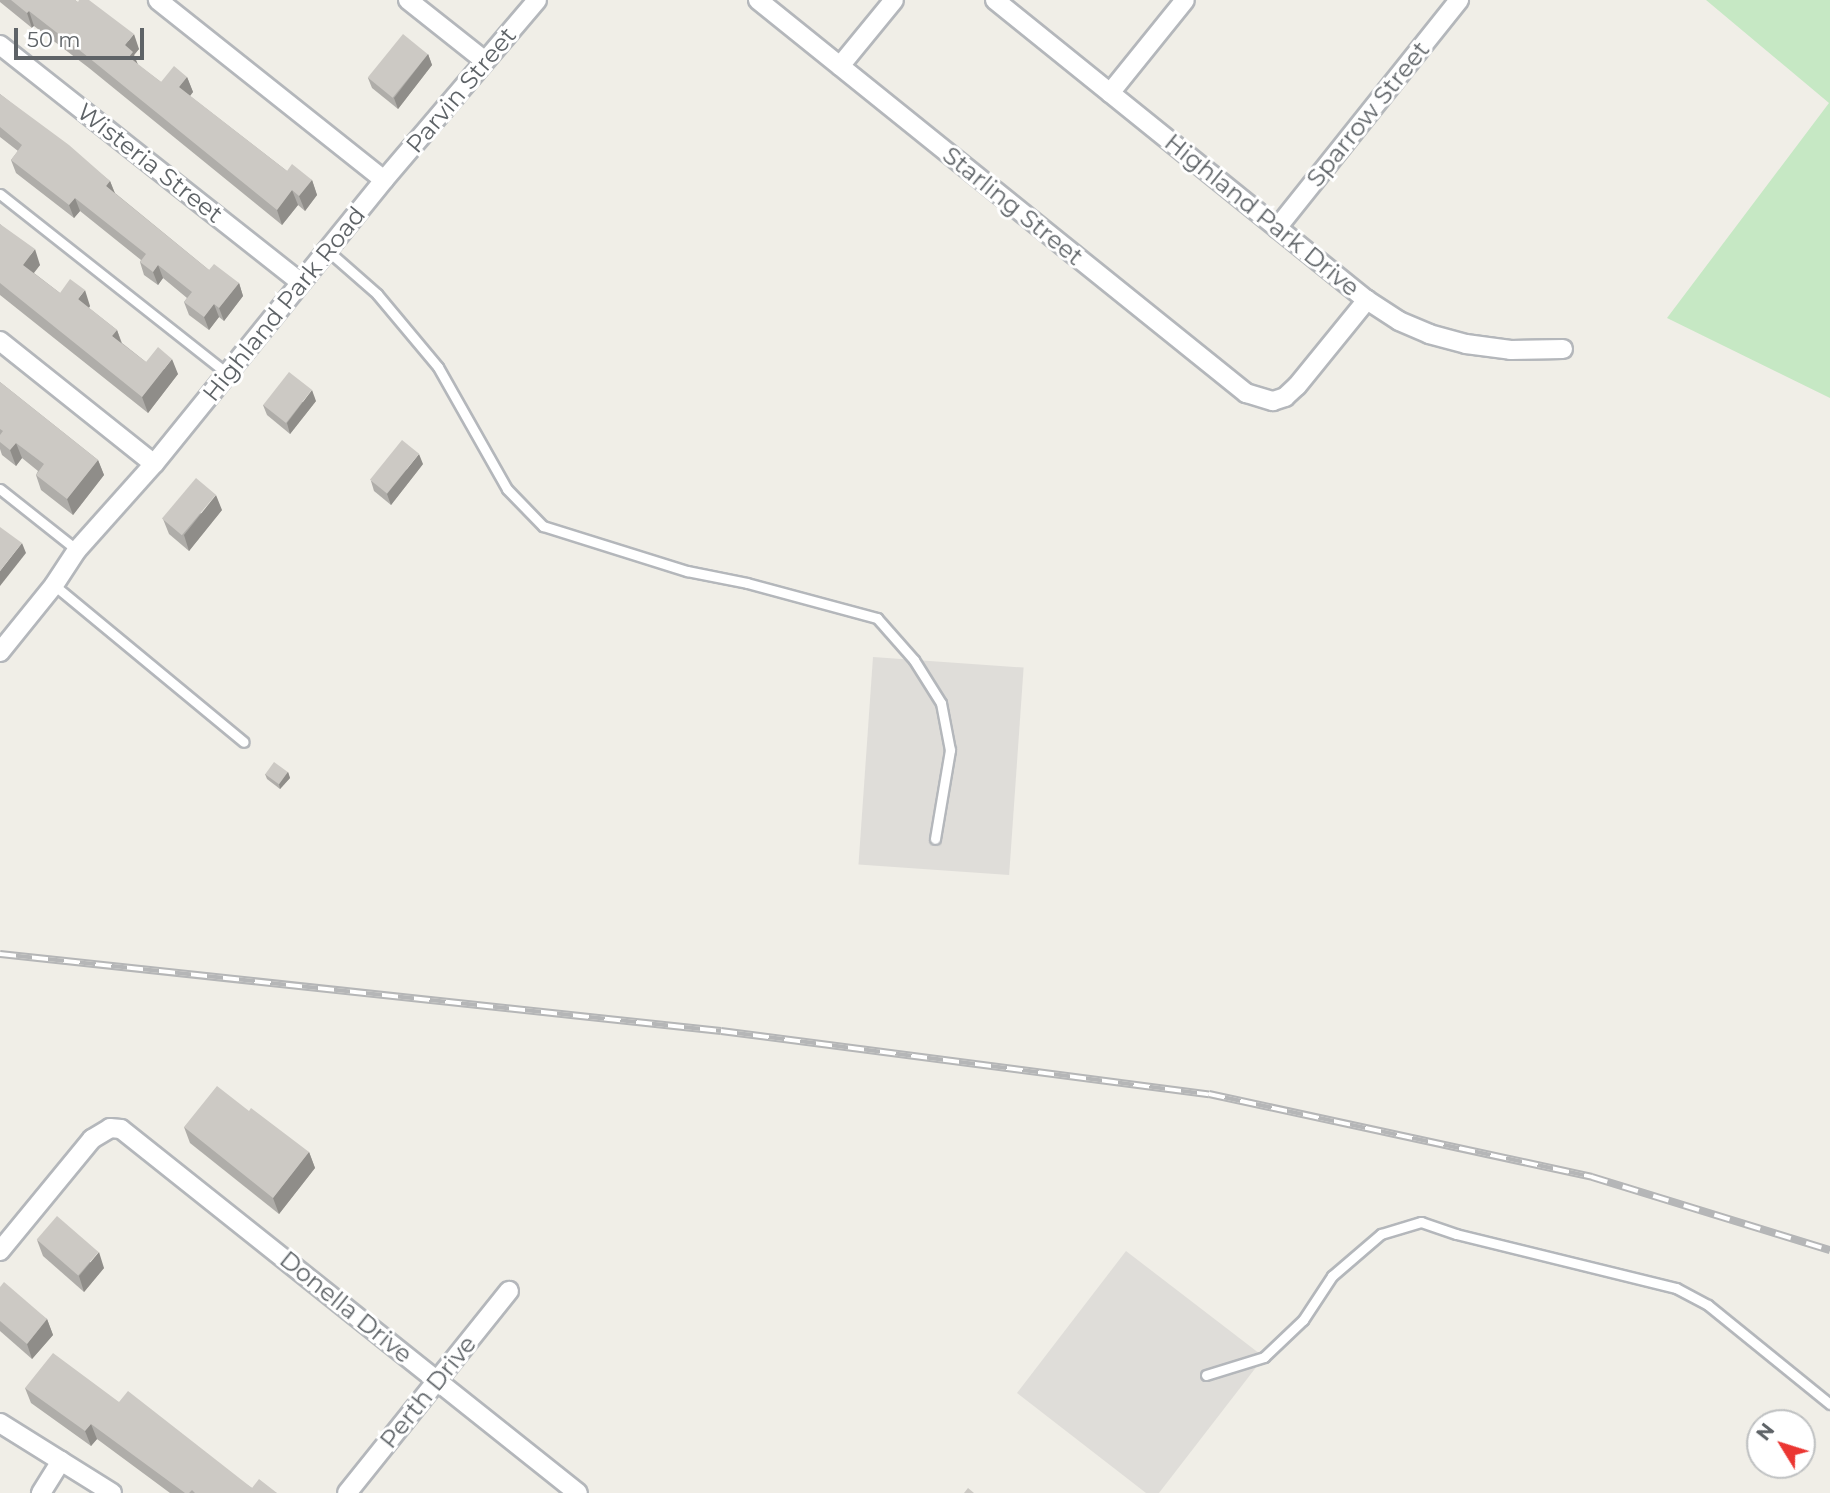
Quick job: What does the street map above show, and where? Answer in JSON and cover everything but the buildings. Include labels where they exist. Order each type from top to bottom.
[{"type":"street","points":[[158,0],[384,180]]},
{"type":"street","points":[[408,0],[485,61]]},
{"type":"street","name":"Parvin Street","points":[[384,180],[537,0]]},
{"type":"street","name":"Starling Street","points":[[758,0],[1246,393],[1273,401],[1285,397],[1367,300]]},
{"type":"street","points":[[840,66],[894,0]]},
{"type":"street","name":"Highland Park Drive","points":[[995,0],[1367,300],[1399,321],[1429,334],[1466,344],[1511,349],[1563,349]]},
{"type":"street","points":[[1110,93],[1185,0]]},
{"type":"street","name":"Sparrow Street","points":[[1277,228],[1459,0]]},
{"type":"street","name":"Wisteria Street","points":[[0,45],[300,282]]},
{"type":"street","name":"Highland Park Road","points":[[3,642],[54,585],[76,550],[154,464],[384,180]]},
{"type":"street","points":[[0,341],[154,464]]},
{"type":"street","name":"Donella Drive","points":[[0,1251],[92,1139],[110,1128],[132,1135],[578,1493]]},
{"type":"street","name":"Perth Drive","points":[[347,1493],[509,1291]]},
{"type":"street","points":[[0,1423],[112,1493]]},
{"type":"street","points":[[41,1493],[61,1461]]},
{"type":"lane","points":[[0,194],[228,374]]},
{"type":"lane","points":[[326,249],[377,294],[438,367],[507,489],[543,526],[687,571],[747,583],[877,618],[914,660],[941,703],[950,750],[935,839]]},
{"type":"lane","points":[[0,489],[76,550]]},
{"type":"lane","points":[[54,585],[244,742]]},
{"type":"lane","points":[[1206,1375],[1264,1357],[1303,1320],[1332,1276],[1381,1234],[1421,1222],[1456,1234],[1676,1288],[1708,1305],[1830,1404]]},
{"type":"shaded area","points":[[873,657],[1024,668],[1009,875],[858,864]]},
{"type":"shaded area","points":[[1126,1251],[1264,1357],[1159,1493],[1146,1493],[1017,1393]]},
{"type":"green space","points":[[1706,0],[1830,0],[1830,398],[1667,318],[1829,103]]},
{"type":"railway","points":[[0,954],[721,1031],[1209,1094],[1592,1177],[1830,1250]]}]
